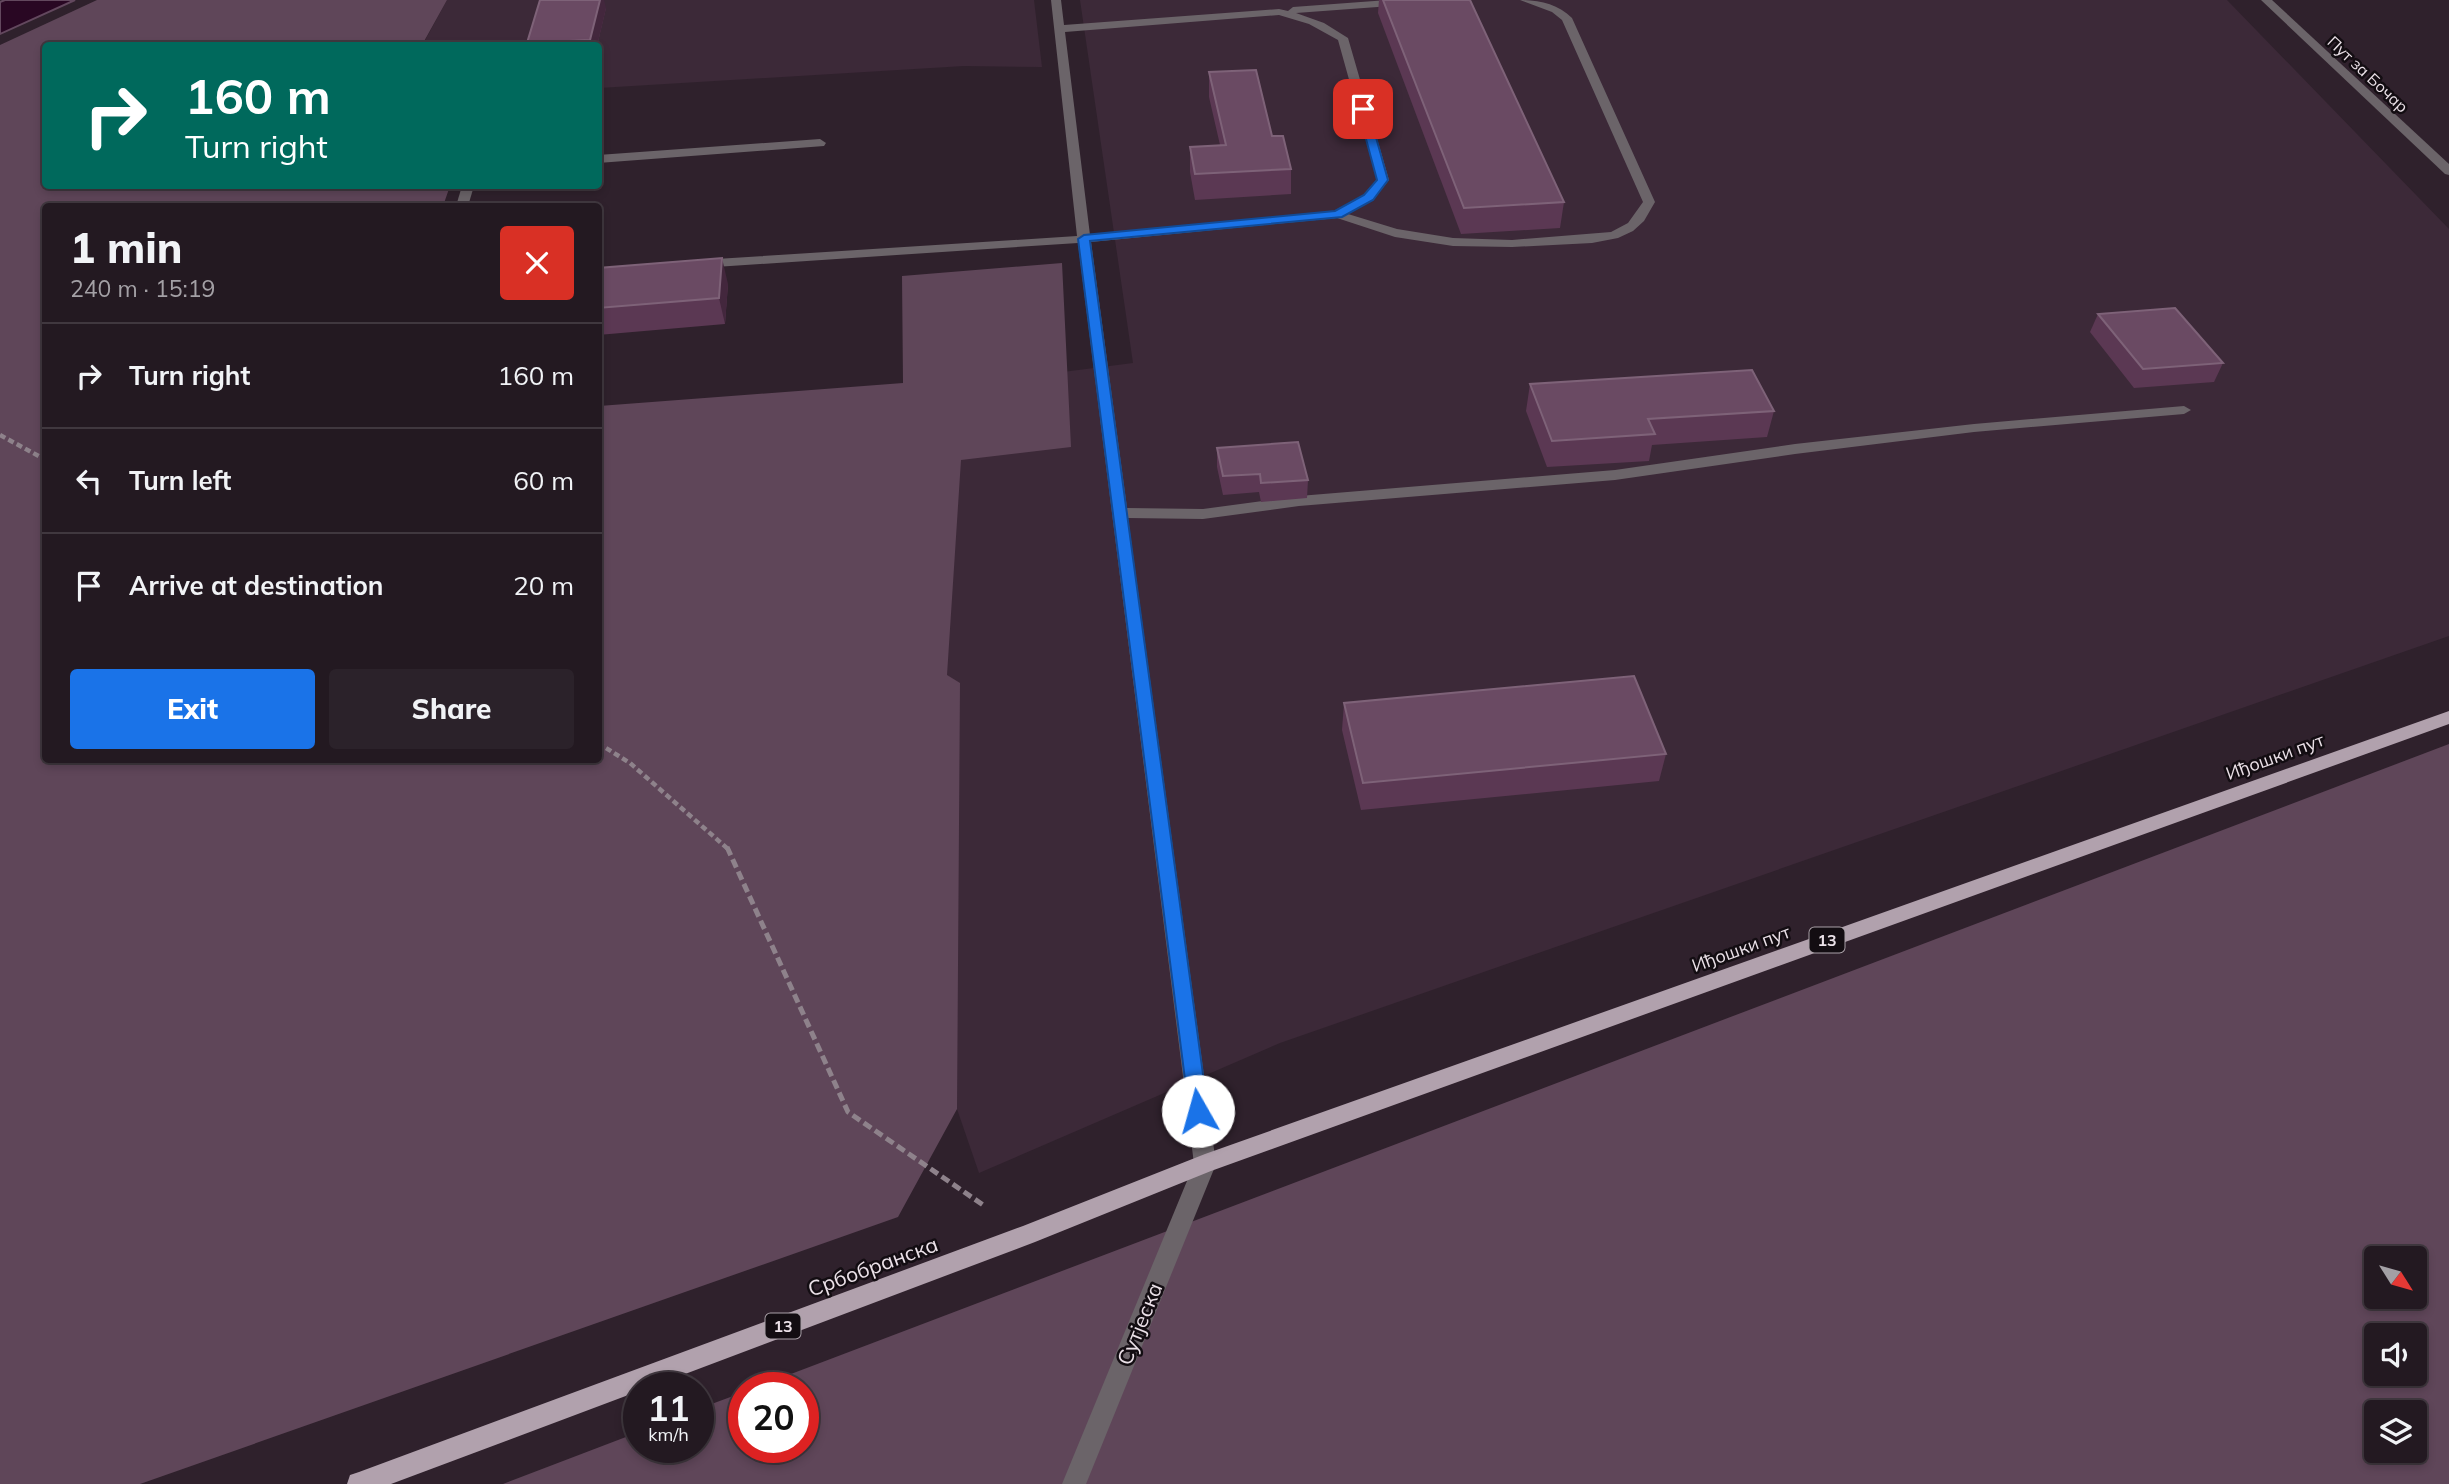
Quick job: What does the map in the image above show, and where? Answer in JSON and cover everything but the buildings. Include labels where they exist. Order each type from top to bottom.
[{"type":"main road","name":"Иђошки пут","points":[[1205,1164],[2449,717]]},
{"type":"main road","name":"Србобранска","points":[[359,1484],[1027,1235],[1205,1164]]},
{"type":"street","points":[[1056,0],[1084,239],[1205,1164]]},
{"type":"street","points":[[1059,29],[1432,0]]},
{"type":"street","points":[[692,265],[1084,239],[1338,215],[1392,234],[1424,240],[1475,244],[1538,243],[1623,233],[1636,222],[1649,202],[1567,18],[1548,7],[1525,0]]},
{"type":"street","name":"Пут за Бочар","points":[[2266,0],[2449,171]]},
{"type":"street","points":[[1279,12],[1312,20],[1343,38],[1383,180],[1368,197],[1338,215]]},
{"type":"street","points":[[602,159],[820,143]]},
{"type":"street","points":[[1120,513],[1203,514],[1299,501],[1615,475],[1795,449],[1960,430],[2184,410]]},
{"type":"street","name":"Сутјеска","points":[[1074,1484],[1205,1164]]},
{"type":"path","points":[[0,435],[42,458]]},
{"type":"path","points":[[602,745],[630,762],[727,847],[848,1112],[1027,1235]]},
{"type":"shaded area","points":[[75,0],[0,34],[0,2]]},
{"type":"shaded area","points":[[97,0],[447,0],[424,42],[42,42],[42,189],[449,189],[444,203],[42,203],[42,763],[602,763],[602,406],[903,383],[902,276],[1062,263],[1071,447],[961,460],[947,675],[960,683],[957,1109],[898,1217],[140,1484],[0,1484],[0,45]]},
{"type":"shaded area","points":[[447,0],[1034,0],[1042,67],[964,66],[602,88],[602,42],[424,42]]},
{"type":"shaded area","points":[[1080,0],[2227,0],[2449,229],[2449,636],[1280,1043],[979,1173],[957,1109],[938,388],[1133,363]]},
{"type":"shaded area","points":[[2449,744],[2449,1484],[503,1484],[623,1438],[623,1463],[714,1463],[714,1403],[728,1398],[728,1463],[819,1463],[819,1372],[796,1372]]},
{"type":"route","points":[[1198,1111],[1084,239],[1338,215],[1368,197],[1383,180],[1363,109]]}]
